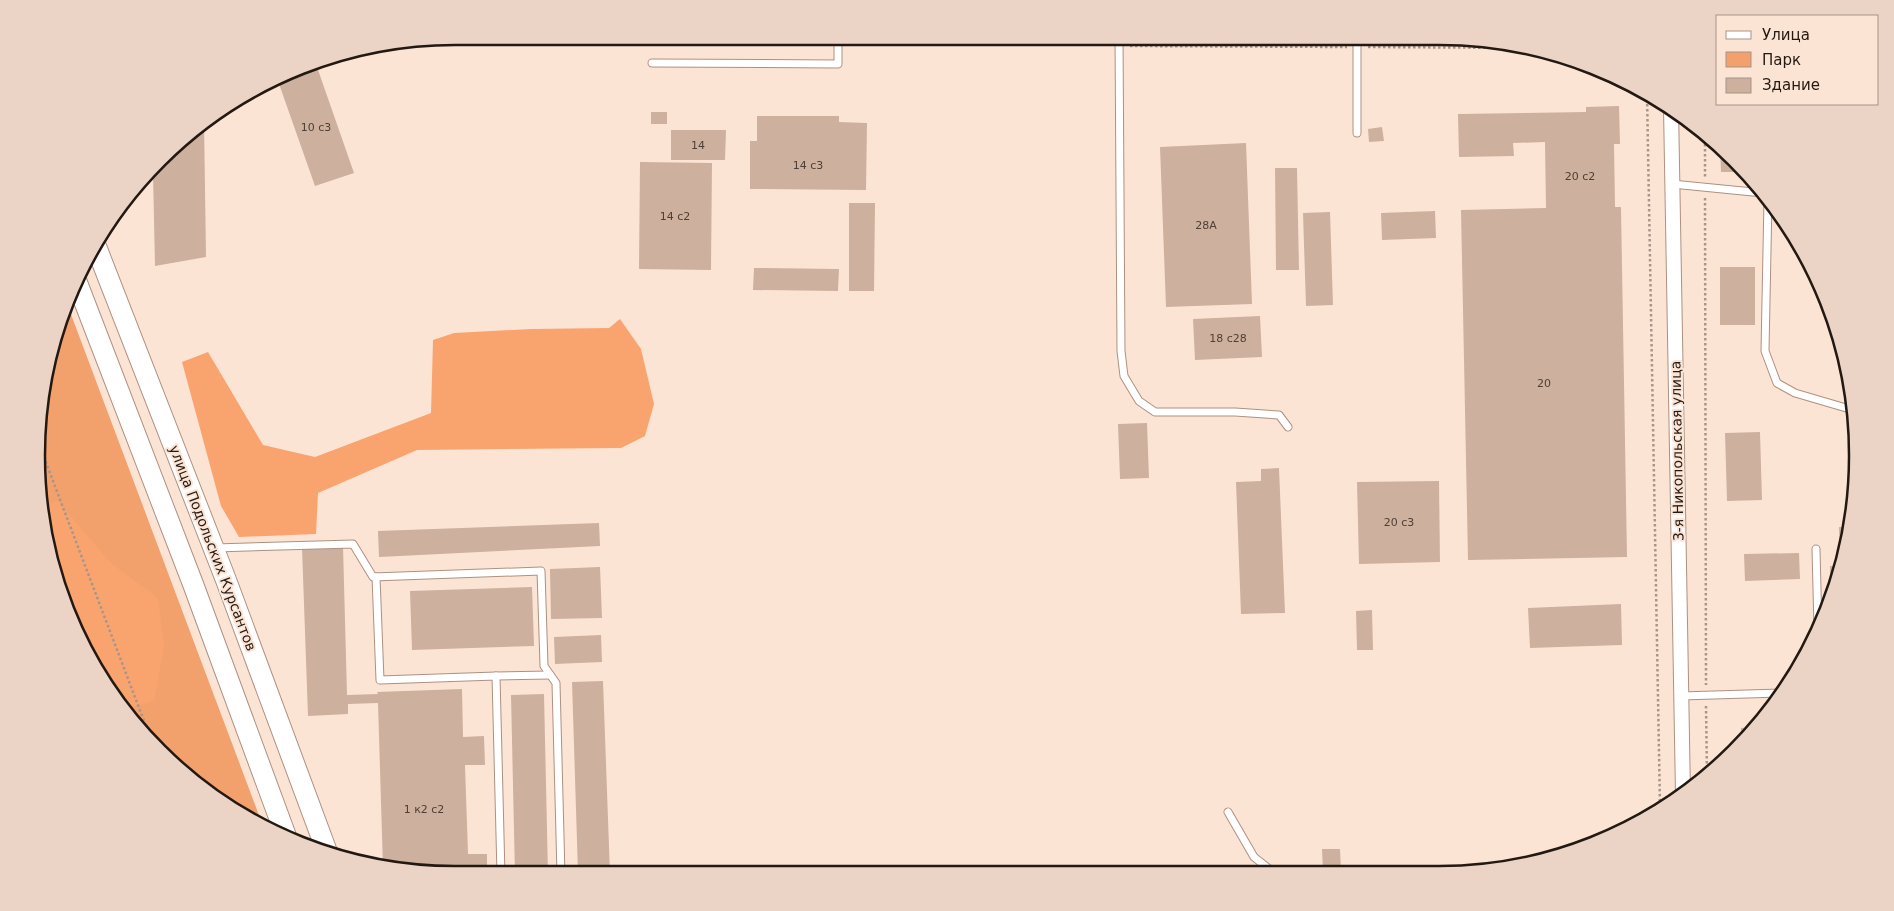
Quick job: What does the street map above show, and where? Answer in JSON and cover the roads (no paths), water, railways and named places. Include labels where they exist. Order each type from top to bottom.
[{"type":"main road","name":"улица Подольских Курсантов","points":[[99,252],[213,548],[323,844]]},
{"type":"main road","points":[[80,290],[283,828]]},
{"type":"street","name":"3-я Никопольская улица","points":[[1671,117],[1682,786]]},
{"type":"lane","points":[[652,63],[838,64],[838,45]]},
{"type":"lane","points":[[1119,45],[1121,350],[1124,376],[1139,402],[1155,412],[1235,412],[1279,415],[1288,428]]},
{"type":"lane","points":[[1357,45],[1357,133]]},
{"type":"lane","points":[[1672,184],[1752,192]]},
{"type":"lane","points":[[1768,211],[1765,351],[1776,383],[1795,393],[1846,408]]},
{"type":"lane","points":[[213,548],[353,544],[373,577],[541,571],[544,666],[556,683],[560,866]]},
{"type":"lane","points":[[1816,549],[1818,614]]},
{"type":"lane","points":[[376,577],[380,680],[550,675]]},
{"type":"lane","points":[[496,676],[502,866]]},
{"type":"lane","points":[[1681,696],[1773,693]]},
{"type":"lane","points":[[1228,812],[1254,858],[1265,866]]}]
